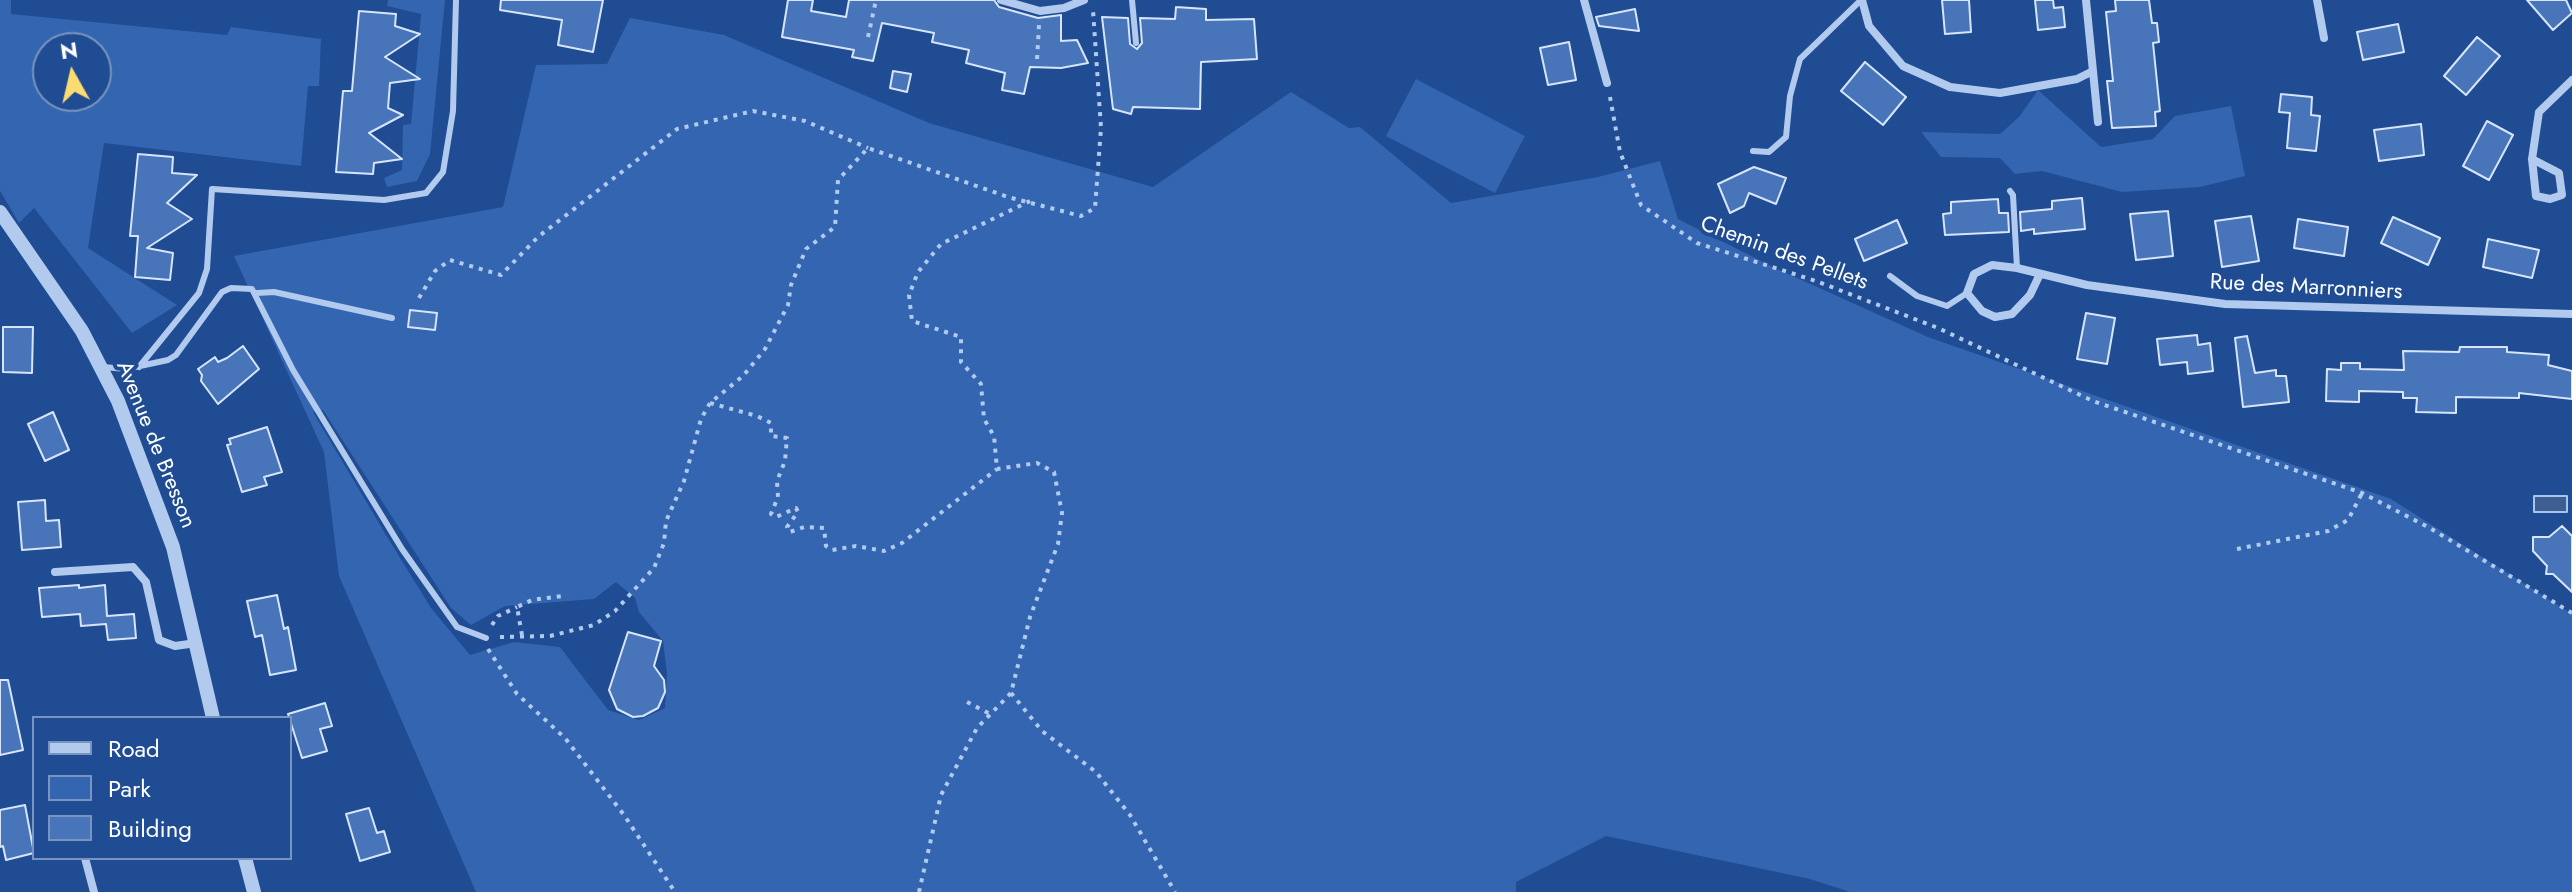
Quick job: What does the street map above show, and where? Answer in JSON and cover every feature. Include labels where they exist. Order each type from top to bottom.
[{"type":"street","points":[[1001,0],[1040,11],[1064,8],[1084,0]]},
{"type":"street","points":[[1584,0],[1607,83]]},
{"type":"street","points":[[1862,0],[1869,26],[1903,66],[1950,87],[2000,93],[2077,79],[2093,71]]},
{"type":"street","points":[[2086,0],[2098,122]]},
{"type":"street","points":[[2317,0],[2324,38]]},
{"type":"street","points":[[2532,159],[2559,173],[2562,195],[2550,199],[2536,196],[2532,159],[2539,112],[2572,80]]},
{"type":"street","name":"Avenue de Bresson","points":[[0,212],[82,331],[118,401],[173,547],[213,716]]},
{"type":"street","name":"Rue des Marronniers","points":[[1967,293],[1974,274],[1992,265],[2087,285],[2225,304],[2572,314]]},
{"type":"street","points":[[1967,293],[1982,311],[1995,317],[2012,314],[2030,295],[2040,274]]},
{"type":"street","points":[[55,572],[133,567],[146,582],[159,640],[175,646],[196,643]]},
{"type":"street","points":[[86,860],[94,892]]},
{"type":"street","points":[[246,860],[254,892]]},
{"type":"lane","points":[[139,367],[199,293],[207,269],[212,189],[384,200],[426,193],[443,172],[453,111],[456,0]]},
{"type":"lane","points":[[1132,0],[1136,43]]},
{"type":"lane","points":[[1753,151],[1769,152],[1786,137],[1790,96],[1800,59],[1862,0]]},
{"type":"lane","points":[[2010,191],[2013,195],[2017,268]]},
{"type":"lane","name":"Rue des Marronniers","points":[[1890,276],[1917,296],[1947,306],[1967,293]]},
{"type":"lane","points":[[99,367],[139,367],[176,355],[222,292],[252,289],[257,293],[293,370],[402,549],[457,627],[486,638]]},
{"type":"lane","points":[[257,293],[283,293],[392,318]]},
{"type":"path","points":[[868,37],[876,0]]},
{"type":"path","points":[[419,298],[435,271],[450,260],[501,275],[538,237],[677,129],[753,111],[805,121],[868,148],[1008,197],[1081,216],[1095,208],[1099,182],[1101,128],[1092,0]]},
{"type":"path","points":[[1037,59],[1040,11]]},
{"type":"path","name":"Chemin des Pellets","points":[[1607,83],[1620,152],[1641,205],[1697,243],[1816,281],[1994,353],[2093,401],[2362,493],[2428,527],[2572,613]]},
{"type":"path","points":[[486,638],[573,633],[594,625],[615,611],[654,568],[664,543],[670,506],[684,481],[701,419],[710,403],[743,376],[765,349],[788,305],[791,285],[806,249],[835,227],[838,180],[868,148]]},
{"type":"path","points":[[997,469],[994,436],[984,419],[981,384],[961,362],[961,337],[912,321],[909,295],[918,272],[941,244],[1030,201]]},
{"type":"path","points":[[710,403],[757,416],[771,423],[771,436],[787,438],[785,461],[777,481],[778,497],[771,514],[776,517],[796,508],[798,512],[787,527],[790,532],[804,527],[824,528],[826,546],[832,550],[856,546],[884,551],[902,543],[997,469],[1037,463],[1054,472],[1062,513],[1058,544],[1030,617],[1011,693],[977,728],[941,795],[919,892]]},
{"type":"path","points":[[2237,549],[2328,531],[2348,520],[2362,493]]},
{"type":"path","points":[[562,596],[532,600],[498,616],[486,638],[489,656],[517,694],[565,738],[624,815],[675,892]]},
{"type":"path","points":[[517,607],[522,635]]},
{"type":"path","points":[[1011,693],[1042,731],[1096,772],[1130,815],[1175,892]]},
{"type":"path","points":[[967,702],[990,714]]},
{"type":"green space","points":[[0,0],[11,0],[11,14],[227,35],[231,27],[321,39],[319,86],[308,86],[301,166],[104,143],[88,248],[177,305],[132,333],[34,208],[19,223],[0,191]]},
{"type":"green space","points":[[388,0],[445,0],[430,154],[417,181],[387,187],[384,178],[402,170],[403,125],[411,124],[421,14],[387,6]]},
{"type":"green space","points":[[630,18],[724,35],[929,123],[1153,187],[1291,92],[1349,128],[1360,127],[1451,203],[1598,177],[1660,161],[1678,219],[1775,268],[1928,337],[2391,499],[2572,614],[2572,892],[1850,892],[1810,879],[1606,836],[1516,882],[1516,892],[476,892],[339,576],[324,452],[234,256],[503,207],[536,65],[607,64]],"holes":[[[323,410],[451,608],[471,625],[505,606],[594,599],[616,582],[635,598],[639,612],[663,641],[667,674],[665,708],[639,720],[608,710],[560,647],[514,642],[470,655],[431,608],[313,412]]]},
{"type":"green space","points":[[1416,79],[1525,136],[1495,193],[1386,136]]},
{"type":"green space","points":[[2038,90],[2101,147],[2153,139],[2175,116],[2231,106],[2245,176],[2200,187],[2122,192],[2042,171],[2015,174],[2000,158],[1941,157],[1921,132],[2000,134],[2019,117]]},
{"type":"shaded area","points":[[2534,496],[2567,496],[2567,512],[2534,512]]},
{"type":"building","points":[[501,0],[603,0],[593,52],[558,45],[562,20],[500,10]]},
{"type":"building","points":[[788,0],[813,0],[811,11],[846,17],[849,0],[994,0],[999,7],[1038,18],[1061,15],[1061,41],[1077,40],[1088,63],[1061,68],[1030,67],[1024,94],[1002,90],[1005,73],[966,63],[969,50],[932,42],[934,33],[882,23],[873,61],[852,57],[854,50],[782,37]]},
{"type":"building","points":[[1942,0],[1969,0],[1971,32],[1945,34]]},
{"type":"building","points":[[2035,0],[2053,0],[2054,8],[2063,7],[2065,27],[2038,30]]},
{"type":"building","points":[[2115,0],[2149,0],[2152,23],[2157,23],[2159,42],[2153,43],[2160,111],[2155,112],[2156,126],[2112,128],[2107,81],[2113,81],[2106,12],[2116,11]]},
{"type":"building","points":[[2527,0],[2566,0],[2572,13],[2553,30]]},
{"type":"building","points":[[1176,7],[1206,9],[1206,20],[1254,19],[1257,59],[1201,62],[1200,109],[1133,107],[1131,114],[1113,109],[1102,17],[1128,18],[1130,44],[1137,49],[1142,43],[1140,18],[1175,19]]},
{"type":"building","points":[[1635,9],[1639,31],[1599,26],[1596,17]]},
{"type":"building","points":[[359,11],[396,14],[395,26],[420,34],[385,57],[420,79],[390,83],[388,108],[403,115],[369,133],[402,159],[374,163],[373,174],[336,172],[343,91],[352,91]]},
{"type":"building","points":[[2398,24],[2404,52],[2363,60],[2357,32]]},
{"type":"building","points":[[2477,37],[2500,56],[2466,95],[2444,76]]},
{"type":"building","points":[[1569,42],[1576,80],[1548,85],[1540,48]]},
{"type":"building","points":[[1865,62],[1906,97],[1883,125],[1841,91]]},
{"type":"building","points":[[893,71],[911,74],[907,92],[890,88]]},
{"type":"building","points":[[2281,94],[2312,97],[2311,115],[2320,116],[2316,151],[2287,148],[2290,113],[2279,112]]},
{"type":"building","points":[[2487,121],[2513,135],[2489,180],[2463,166]]},
{"type":"building","points":[[2421,124],[2424,155],[2379,161],[2374,130]]},
{"type":"building","points":[[138,154],[173,157],[172,173],[197,175],[167,203],[192,219],[147,248],[173,253],[170,280],[135,277],[138,236],[130,236]]},
{"type":"building","points":[[1754,167],[1786,178],[1776,204],[1749,193],[1744,206],[1730,213],[1718,184]]},
{"type":"building","points":[[2082,198],[2085,229],[2034,234],[2034,229],[2021,231],[2020,212],[2052,209],[2052,201]]},
{"type":"building","points":[[1998,199],[1999,213],[2008,213],[2009,232],[1945,235],[1943,214],[1951,213],[1951,202]]},
{"type":"building","points":[[2168,211],[2173,256],[2136,260],[2130,214]]},
{"type":"building","points":[[2251,216],[2259,261],[2222,267],[2215,221]]},
{"type":"building","points":[[2393,217],[2440,238],[2428,265],[2381,243]]},
{"type":"building","points":[[2298,219],[2348,227],[2344,256],[2294,248]]},
{"type":"building","points":[[1897,220],[1907,243],[1864,261],[1855,239]]},
{"type":"building","points":[[2488,239],[2539,250],[2532,278],[2483,267]]},
{"type":"building","points":[[410,310],[437,313],[435,330],[408,327]]},
{"type":"building","points":[[2086,313],[2115,318],[2107,364],[2077,359]]},
{"type":"building","points":[[3,327],[33,327],[32,373],[3,372]]},
{"type":"building","points":[[2197,335],[2198,345],[2210,343],[2213,371],[2188,374],[2187,362],[2160,365],[2157,339]]},
{"type":"building","points":[[2247,336],[2255,373],[2276,370],[2276,376],[2286,376],[2289,402],[2243,407],[2235,338]]},
{"type":"building","points":[[243,346],[259,369],[218,404],[201,381],[202,375],[198,369],[215,357],[218,362],[227,358]]},
{"type":"building","points":[[2460,347],[2507,347],[2507,352],[2549,355],[2548,365],[2572,371],[2572,399],[2519,393],[2519,398],[2456,397],[2456,413],[2416,412],[2417,398],[2403,398],[2403,392],[2359,391],[2359,402],[2326,401],[2327,369],[2341,370],[2341,363],[2360,363],[2360,369],[2404,370],[2403,351],[2459,352]]},
{"type":"building","points":[[53,412],[69,450],[45,461],[28,424]]},
{"type":"building","points":[[267,427],[282,472],[264,477],[267,485],[242,492],[227,445],[231,444],[229,439]]},
{"type":"building","points":[[45,500],[46,521],[59,520],[61,547],[22,550],[18,502]]},
{"type":"building","points":[[2562,526],[2572,536],[2572,592],[2553,574],[2546,574],[2547,566],[2533,551],[2533,537],[2549,537]]},
{"type":"building","points":[[79,585],[79,588],[105,585],[107,616],[134,614],[136,638],[108,640],[106,624],[81,626],[80,614],[42,617],[39,588]]},
{"type":"building","points":[[277,595],[284,629],[288,627],[296,670],[270,675],[262,635],[255,637],[247,601]]},
{"type":"building","points":[[628,632],[661,641],[654,666],[664,680],[665,692],[658,708],[643,716],[633,717],[617,709],[609,690]]},
{"type":"building","points":[[0,680],[8,680],[23,750],[0,755]]},
{"type":"building","points":[[325,703],[332,726],[320,729],[327,751],[302,758],[292,727],[292,716],[288,714]]},
{"type":"building","points":[[25,805],[32,854],[6,860],[3,846],[0,847],[0,810]]},
{"type":"building","points":[[369,808],[377,833],[384,831],[390,852],[360,861],[346,814]]}]
